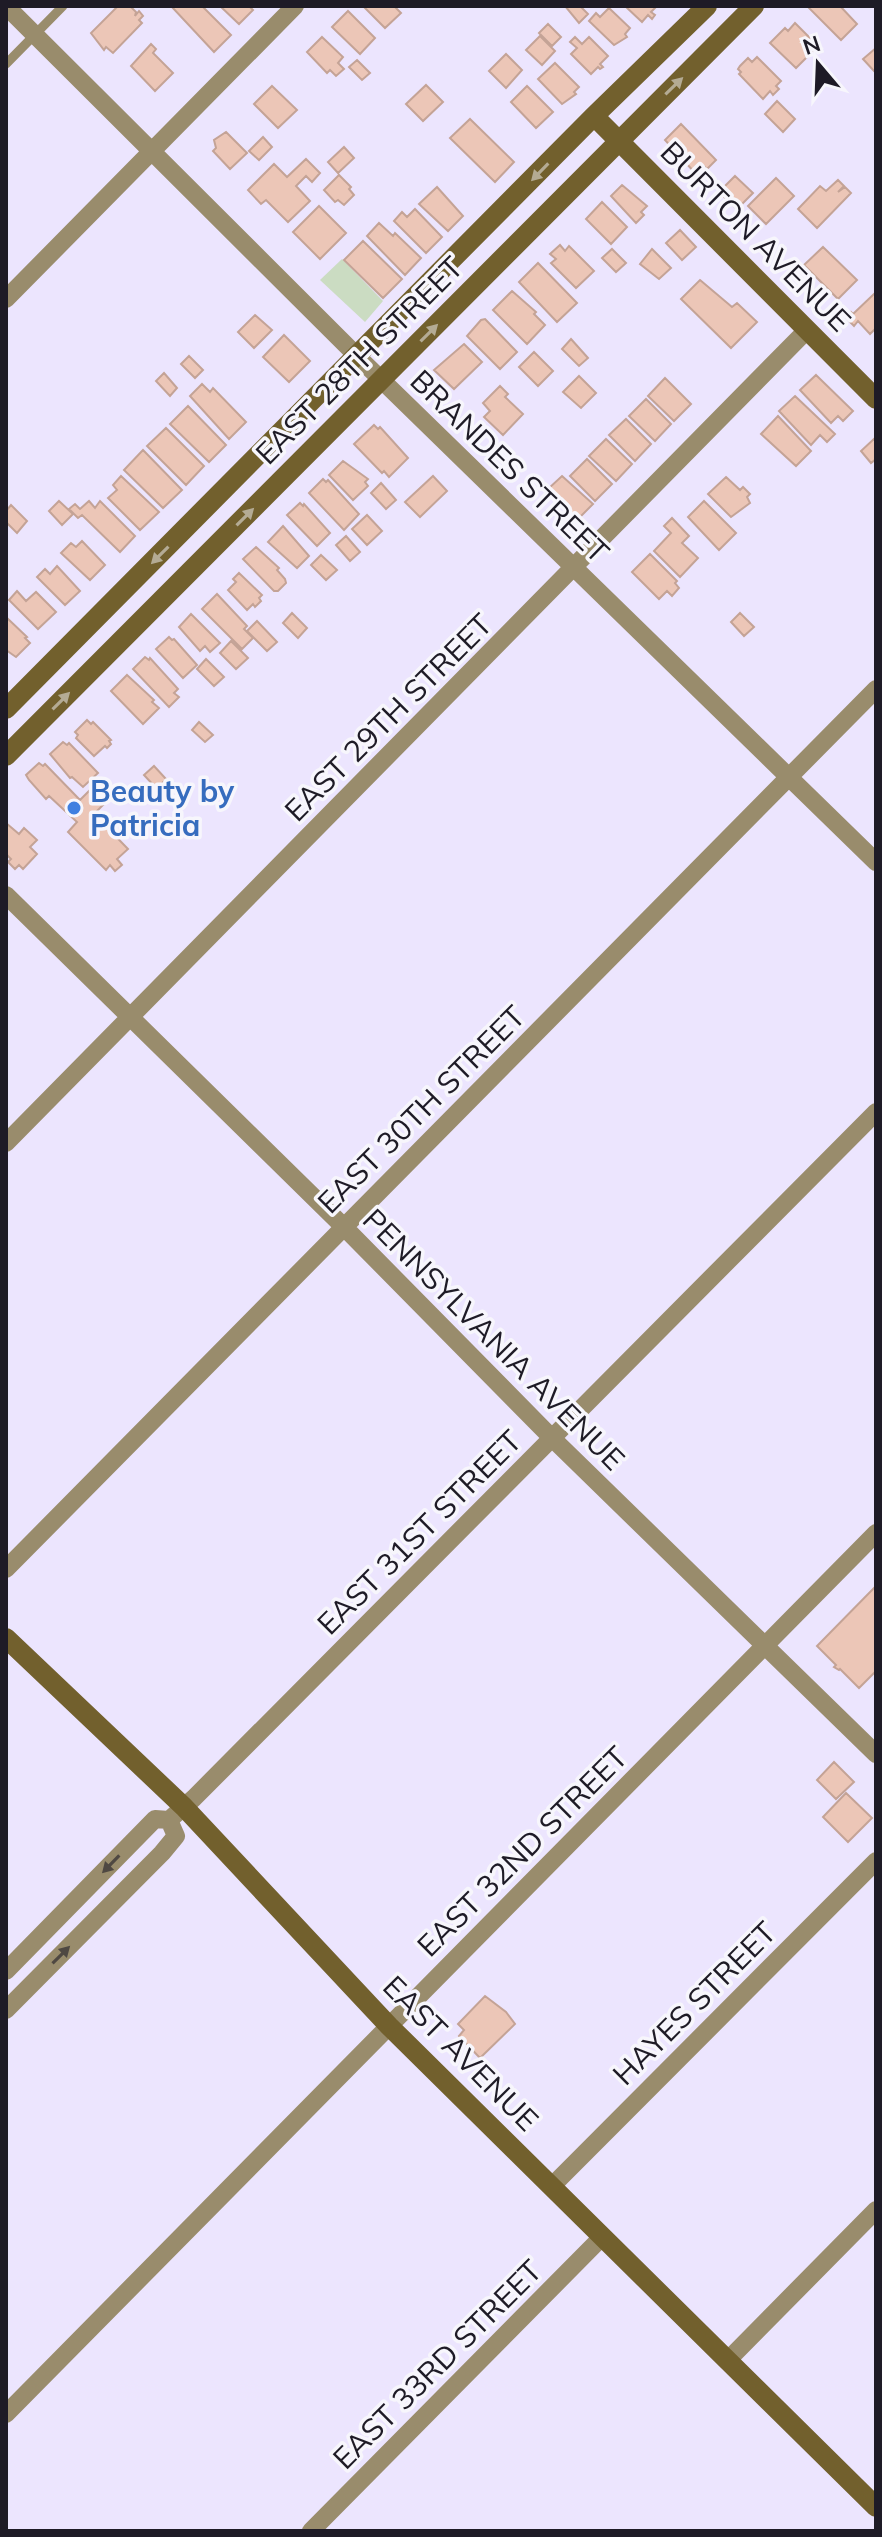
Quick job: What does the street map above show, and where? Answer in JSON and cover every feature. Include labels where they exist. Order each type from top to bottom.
[{"type":"street","name":"BRANDES STREET","points":[[6,6],[358,357],[876,862]]},
{"type":"street","points":[[6,299],[295,6]]},
{"type":"street","name":"EAST 28TH STREET","points":[[6,709],[707,6]]},
{"type":"street","name":"EAST 28TH STREET","points":[[6,756],[754,6]]},
{"type":"street","name":"BURTON AVENUE","points":[[594,116],[876,399]]},
{"type":"street","name":"EAST 29TH STREET","points":[[6,1143],[807,330]]},
{"type":"street","name":"EAST 30TH STREET","points":[[6,1569],[876,689]]},
{"type":"street","name":"PENNSYLVANIA AVENUE","points":[[6,895],[344,1227],[552,1438],[876,1754]]},
{"type":"street","name":"EAST 31ST STREET","points":[[6,1971],[155,1819],[176,1813],[876,1112]]},
{"type":"street","name":"EAST 32ND STREET","points":[[6,2414],[876,1533]]},
{"type":"street","name":"EAST AVENUE","points":[[6,1638],[389,2026],[876,2507]]},
{"type":"street","points":[[6,2010],[162,1853],[176,1836],[176,1813]]},
{"type":"street","name":"HAYES STREET","points":[[553,2185],[876,1861]]},
{"type":"street","points":[[728,2360],[876,2210]]},
{"type":"street","name":"EAST 33RD STREET","points":[[311,2531],[602,2237]]},
{"type":"lane","points":[[6,64],[63,6]]},
{"type":"green space","points":[[342,259],[383,301],[365,322],[320,280]]},
{"type":"building","points":[[118,6],[130,6],[136,12],[135,16],[139,11],[143,16],[139,20],[142,23],[113,53],[106,47],[104,50],[91,33]]},
{"type":"building","points":[[171,6],[202,6],[231,35],[214,52]]},
{"type":"building","points":[[220,6],[249,6],[253,10],[239,24]]},
{"type":"building","points":[[363,6],[394,6],[401,13],[385,28]]},
{"type":"building","points":[[565,6],[580,6],[588,14],[579,23]]},
{"type":"building","points":[[625,6],[657,6],[651,12],[655,15],[652,19],[648,15],[642,22]]},
{"type":"building","points":[[840,6],[857,24],[841,40],[808,7]]},
{"type":"building","points":[[609,8],[630,28],[625,34],[627,37],[614,45],[589,21],[596,13],[600,17]]},
{"type":"building","points":[[348,11],[375,38],[360,54],[332,27]]},
{"type":"building","points":[[795,23],[818,46],[796,68],[770,43]]},
{"type":"building","points":[[548,24],[561,37],[552,46],[539,33]]},
{"type":"building","points":[[540,36],[555,51],[542,65],[526,50]]},
{"type":"building","points":[[322,37],[343,57],[338,63],[344,69],[336,76],[330,70],[327,73],[307,52]]},
{"type":"building","points":[[575,37],[582,44],[589,37],[608,56],[600,64],[603,67],[598,67],[591,74],[571,54],[577,48],[570,42]]},
{"type":"building","points":[[151,44],[156,49],[153,53],[173,73],[155,91],[131,66]]},
{"type":"building","points":[[876,48],[876,70],[874,71],[863,59]]},
{"type":"building","points":[[506,54],[522,70],[506,88],[489,71]]},
{"type":"building","points":[[757,57],[781,81],[773,95],[770,91],[763,99],[739,74],[738,69],[748,58],[752,62]]},
{"type":"building","points":[[357,60],[370,73],[362,80],[349,67]]},
{"type":"building","points":[[555,63],[579,87],[574,92],[576,94],[562,104],[538,79]]},
{"type":"building","points":[[426,85],[443,102],[423,121],[406,104]]},
{"type":"building","points":[[272,86],[297,110],[278,128],[254,104]]},
{"type":"building","points":[[527,86],[553,112],[536,128],[511,102]]},
{"type":"building","points":[[777,101],[795,119],[783,132],[765,114]]},
{"type":"building","points":[[470,119],[514,162],[495,182],[450,138]]},
{"type":"building","points":[[681,124],[716,160],[696,174],[665,140]]},
{"type":"building","points":[[226,132],[247,153],[230,169],[213,151],[216,148],[214,140]]},
{"type":"building","points":[[263,137],[272,147],[259,160],[249,151]]},
{"type":"building","points":[[344,147],[354,158],[338,173],[328,162]]},
{"type":"building","points":[[306,159],[320,173],[312,182],[306,176],[296,186],[310,201],[288,222],[266,200],[261,204],[248,190],[274,164],[287,177]]},
{"type":"building","points":[[339,175],[354,195],[344,205],[338,200],[335,202],[324,190]]},
{"type":"building","points":[[735,176],[753,193],[737,209],[719,192]]},
{"type":"building","points":[[776,178],[794,196],[766,224],[748,206]]},
{"type":"building","points":[[838,180],[844,186],[838,192],[845,187],[851,193],[817,228],[798,209],[820,186],[826,191]]},
{"type":"building","points":[[622,185],[647,206],[636,223],[611,196]]},
{"type":"building","points":[[437,187],[463,216],[448,231],[419,204]]},
{"type":"building","points":[[602,202],[627,227],[611,244],[586,219]]},
{"type":"building","points":[[319,206],[346,233],[320,259],[293,232]]},
{"type":"building","points":[[415,209],[442,237],[426,253],[394,221],[402,212],[407,217]]},
{"type":"building","points":[[379,223],[393,236],[395,233],[421,258],[405,275],[367,236]]},
{"type":"building","points":[[680,230],[696,247],[682,260],[666,243]]},
{"type":"building","points":[[363,241],[402,279],[383,298],[344,260]]},
{"type":"building","points":[[560,245],[565,251],[569,246],[594,271],[576,288],[551,263],[556,259],[550,254]]},
{"type":"building","points":[[823,247],[857,280],[838,299],[804,265]]},
{"type":"building","points":[[612,249],[626,263],[616,272],[602,258]]},
{"type":"building","points":[[652,249],[671,268],[659,279],[640,264]]},
{"type":"building","points":[[538,263],[577,303],[557,322],[519,282]]},
{"type":"building","points":[[700,280],[732,307],[737,303],[757,322],[731,348],[681,299]]},
{"type":"building","points":[[512,291],[536,312],[534,314],[545,325],[527,344],[493,310]]},
{"type":"building","points":[[876,292],[876,328],[870,334],[858,321],[854,326],[846,318]]},
{"type":"building","points":[[255,315],[272,330],[254,348],[238,332]]},
{"type":"building","points":[[485,319],[517,352],[500,369],[467,336]]},
{"type":"building","points":[[284,335],[310,361],[289,382],[263,357]]},
{"type":"building","points":[[571,339],[588,358],[579,366],[562,349]]},
{"type":"building","points":[[464,344],[482,362],[454,389],[434,370]]},
{"type":"building","points":[[534,352],[553,371],[538,386],[519,367]]},
{"type":"building","points":[[189,356],[203,370],[195,378],[181,364]]},
{"type":"building","points":[[164,373],[177,388],[170,396],[156,381]]},
{"type":"building","points":[[816,375],[853,411],[843,421],[838,416],[831,423],[800,390]]},
{"type":"building","points":[[579,376],[596,393],[581,408],[563,392]]},
{"type":"building","points":[[665,378],[691,404],[674,421],[648,396]]},
{"type":"building","points":[[202,384],[210,392],[213,388],[246,422],[229,439],[190,396]]},
{"type":"building","points":[[500,386],[508,394],[505,397],[523,414],[503,435],[484,417],[490,411],[483,403]]},
{"type":"building","points":[[795,396],[835,434],[827,442],[820,435],[811,445],[779,411]]},
{"type":"building","points":[[646,399],[671,424],[655,441],[629,416]]},
{"type":"building","points":[[188,406],[226,445],[209,462],[170,424]]},
{"type":"building","points":[[778,416],[811,451],[796,466],[761,434]]},
{"type":"building","points":[[626,419],[651,444],[635,461],[609,435]]},
{"type":"building","points":[[374,425],[378,429],[380,427],[408,458],[389,477],[354,444]]},
{"type":"building","points":[[166,428],[204,466],[186,485],[147,446]]},
{"type":"building","points":[[875,438],[876,459],[871,463],[861,451]]},
{"type":"building","points":[[606,439],[632,464],[616,481],[589,456]]},
{"type":"building","points":[[143,450],[182,490],[163,508],[124,470]]},
{"type":"building","points":[[587,459],[612,484],[595,501],[570,476]]},
{"type":"building","points":[[343,461],[368,479],[365,482],[368,486],[353,500],[329,475]]},
{"type":"building","points":[[121,476],[159,512],[140,530],[108,498],[117,490],[113,485]]},
{"type":"building","points":[[433,476],[447,491],[420,517],[405,502]]},
{"type":"building","points":[[562,476],[593,504],[576,521],[550,495],[552,493],[548,489]]},
{"type":"building","points":[[726,477],[740,490],[743,487],[750,494],[747,497],[750,503],[731,517],[708,494]]},
{"type":"building","points":[[323,479],[328,480],[359,514],[344,530],[309,493]]},
{"type":"building","points":[[381,483],[396,500],[386,509],[371,493]]},
{"type":"building","points":[[59,501],[73,514],[62,525],[49,511]]},
{"type":"building","points":[[89,501],[95,508],[100,501],[135,536],[120,552],[82,515],[78,518],[69,509],[75,504],[80,509]]},
{"type":"building","points":[[704,501],[736,533],[719,550],[688,517]]},
{"type":"building","points":[[300,503],[330,533],[317,546],[287,515]]},
{"type":"building","points":[[11,505],[27,521],[17,533],[6,522],[6,511]]},
{"type":"building","points":[[367,515],[382,531],[367,545],[352,529]]},
{"type":"building","points":[[672,518],[689,536],[682,543],[698,558],[680,577],[654,551],[671,533],[664,526]]},
{"type":"building","points":[[283,526],[309,556],[297,568],[268,542]]},
{"type":"building","points":[[346,536],[360,552],[350,561],[336,545]]},
{"type":"building","points":[[82,541],[105,565],[90,580],[61,553],[71,543],[76,547]]},
{"type":"building","points":[[256,547],[279,568],[277,570],[285,579],[286,583],[278,591],[274,591],[243,559]]},
{"type":"building","points":[[650,554],[677,581],[675,583],[679,588],[672,596],[667,591],[659,599],[632,572]]},
{"type":"building","points":[[321,555],[337,570],[326,580],[311,565]]},
{"type":"building","points":[[57,566],[80,591],[65,605],[37,577],[45,569],[50,574]]},
{"type":"building","points":[[239,573],[262,595],[255,607],[253,604],[247,610],[228,590]]},
{"type":"building","points":[[17,591],[26,601],[36,592],[56,612],[38,629],[9,600]]},
{"type":"building","points":[[217,594],[247,626],[244,629],[253,638],[242,649],[202,609]]},
{"type":"building","points":[[292,613],[307,628],[298,638],[283,623]]},
{"type":"building","points":[[740,613],[754,627],[744,636],[731,622]]},
{"type":"building","points":[[191,614],[220,643],[210,652],[205,646],[200,651],[179,627]]},
{"type":"building","points":[[6,617],[30,643],[16,657],[6,650]]},
{"type":"building","points":[[257,621],[277,642],[267,651],[247,631]]},
{"type":"building","points":[[169,637],[197,665],[183,678],[156,649]]},
{"type":"building","points":[[231,641],[248,658],[236,669],[220,653]]},
{"type":"building","points":[[145,657],[150,658],[178,689],[174,693],[179,697],[169,707],[133,669]]},
{"type":"building","points":[[206,659],[224,677],[214,686],[197,669]]},
{"type":"building","points":[[127,675],[159,708],[143,724],[111,691]]},
{"type":"building","points":[[87,720],[111,740],[107,748],[105,746],[94,756],[76,738],[78,735],[75,732]]},
{"type":"building","points":[[199,722],[213,735],[205,742],[192,730]]},
{"type":"building","points":[[63,742],[69,743],[98,773],[83,787],[70,778],[50,754]]},
{"type":"building","points":[[39,763],[45,764],[80,800],[89,791],[103,805],[94,814],[128,849],[117,859],[122,865],[115,871],[110,865],[106,870],[68,832],[77,822],[49,796],[46,799],[29,780],[26,775]]},
{"type":"building","points":[[154,766],[166,779],[157,789],[144,775]]},
{"type":"building","points":[[6,823],[19,834],[24,828],[37,840],[30,847],[37,854],[23,869],[19,865],[15,869],[8,862],[11,859],[6,854]]},
{"type":"building","points":[[876,1586],[876,1671],[859,1688],[834,1667],[836,1665],[817,1646]]},
{"type":"building","points":[[834,1762],[854,1782],[836,1799],[817,1780]]},
{"type":"building","points":[[846,1793],[872,1818],[848,1842],[823,1817]]},
{"type":"building","points":[[485,1996],[506,2012],[515,2024],[480,2058],[459,2036],[464,2030],[458,2024]]},
{"type":"place","name":"Beauty by Patricia","points":[[74,808]]}]
